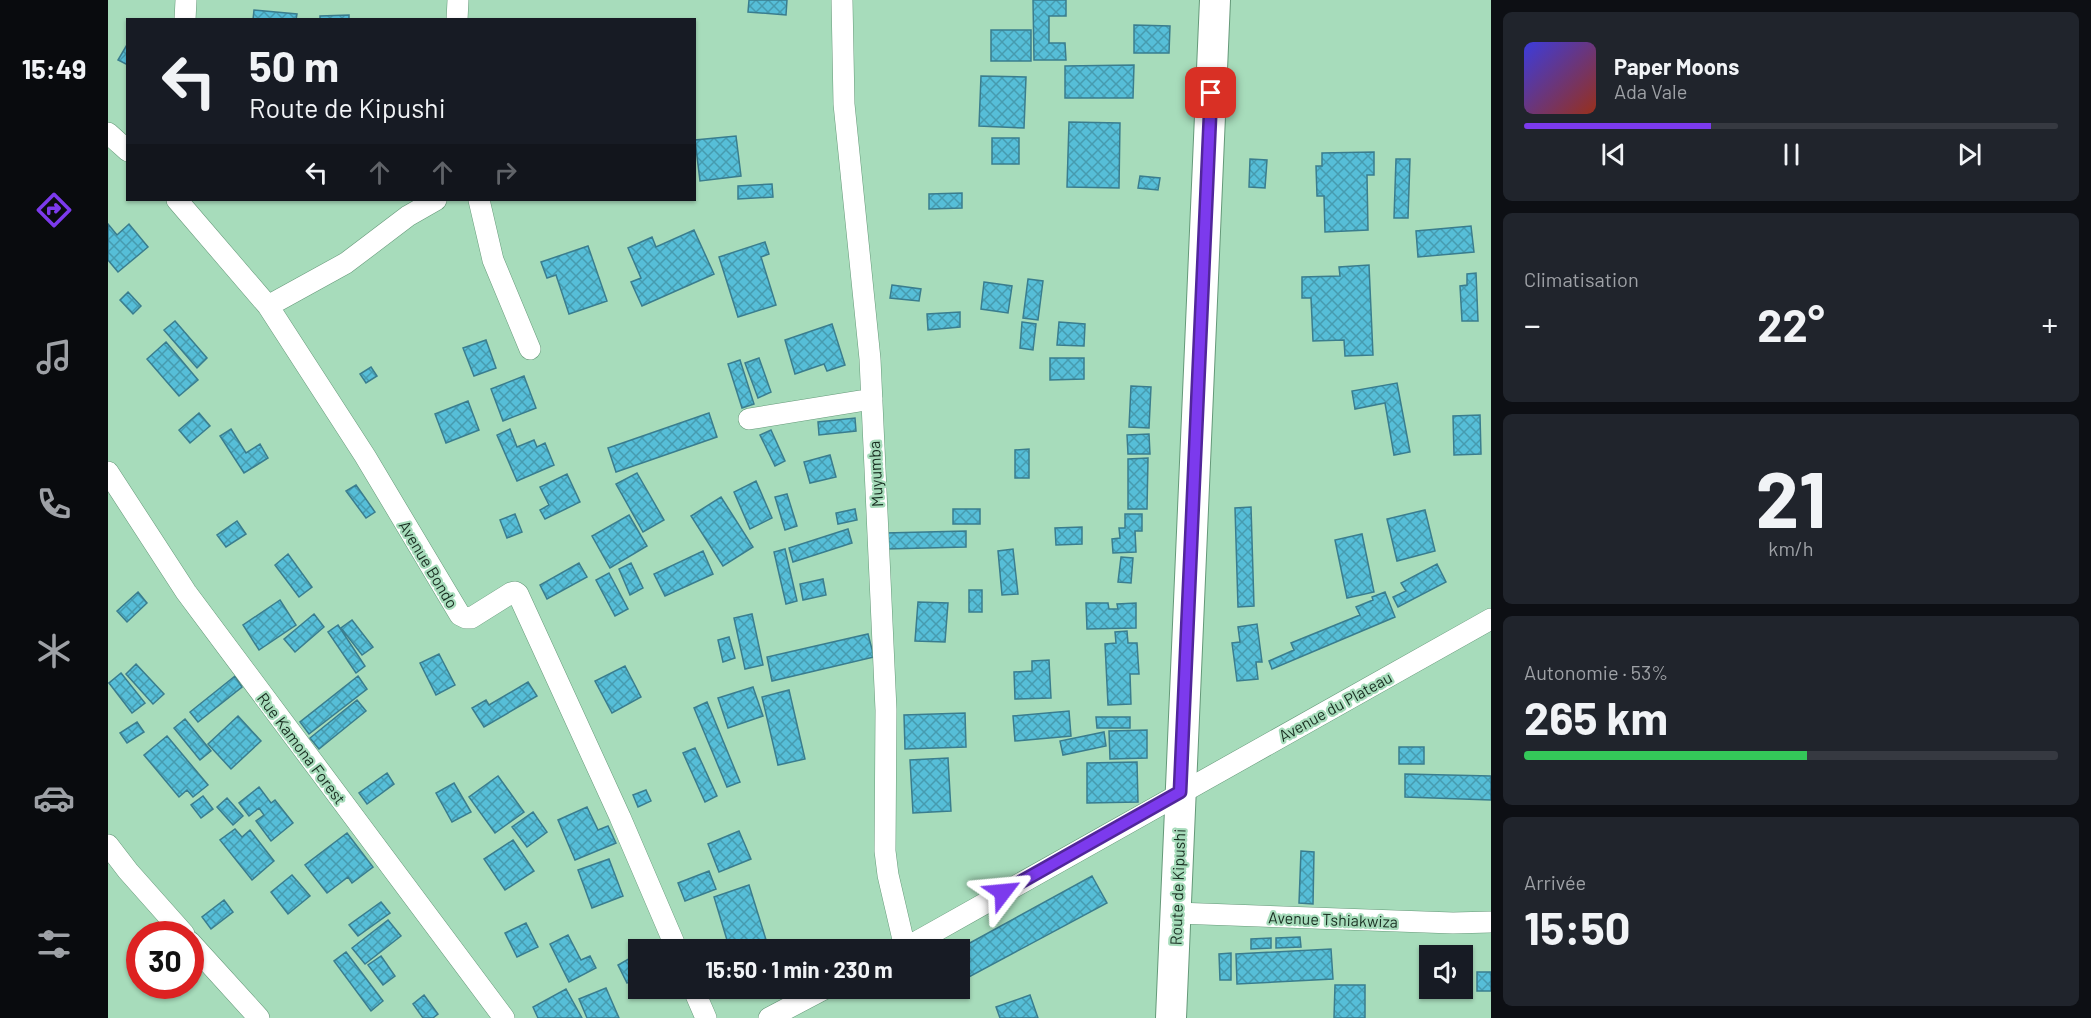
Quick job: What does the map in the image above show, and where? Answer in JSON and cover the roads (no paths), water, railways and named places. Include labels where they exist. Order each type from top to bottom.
[{"type":"main road","name":"Route de Kipushi","points":[[1171,1018],[1215,0]]},
{"type":"street","points":[[185,18],[186,0]]},
{"type":"street","points":[[457,18],[458,0]]},
{"type":"street","name":"Muyumba","points":[[842,0],[844,104],[870,359],[886,710],[885,852],[901,939]]},
{"type":"street","points":[[108,133],[126,150]]},
{"type":"street","name":"Avenue Bondo","points":[[178,201],[268,306],[365,456],[460,615],[471,618],[511,593],[518,594],[620,817],[671,939]]},
{"type":"street","points":[[268,306],[346,263],[408,216],[434,201]]},
{"type":"street","points":[[479,201],[493,260],[530,349]]},
{"type":"street","points":[[749,419],[872,399]]},
{"type":"street","name":"Rue Kamona Forest","points":[[108,472],[186,592],[504,1018]]},
{"type":"street","name":"Avenue du Plateau","points":[[921,939],[1491,619]]},
{"type":"street","points":[[108,845],[172,921]]},
{"type":"street","name":"Avenue Tshiakwiza","points":[[1176,913],[1491,922]]},
{"type":"street","points":[[204,957],[259,1018]]},
{"type":"street","points":[[698,999],[706,1018]]},
{"type":"street","points":[[769,1018],[805,999]]}]
